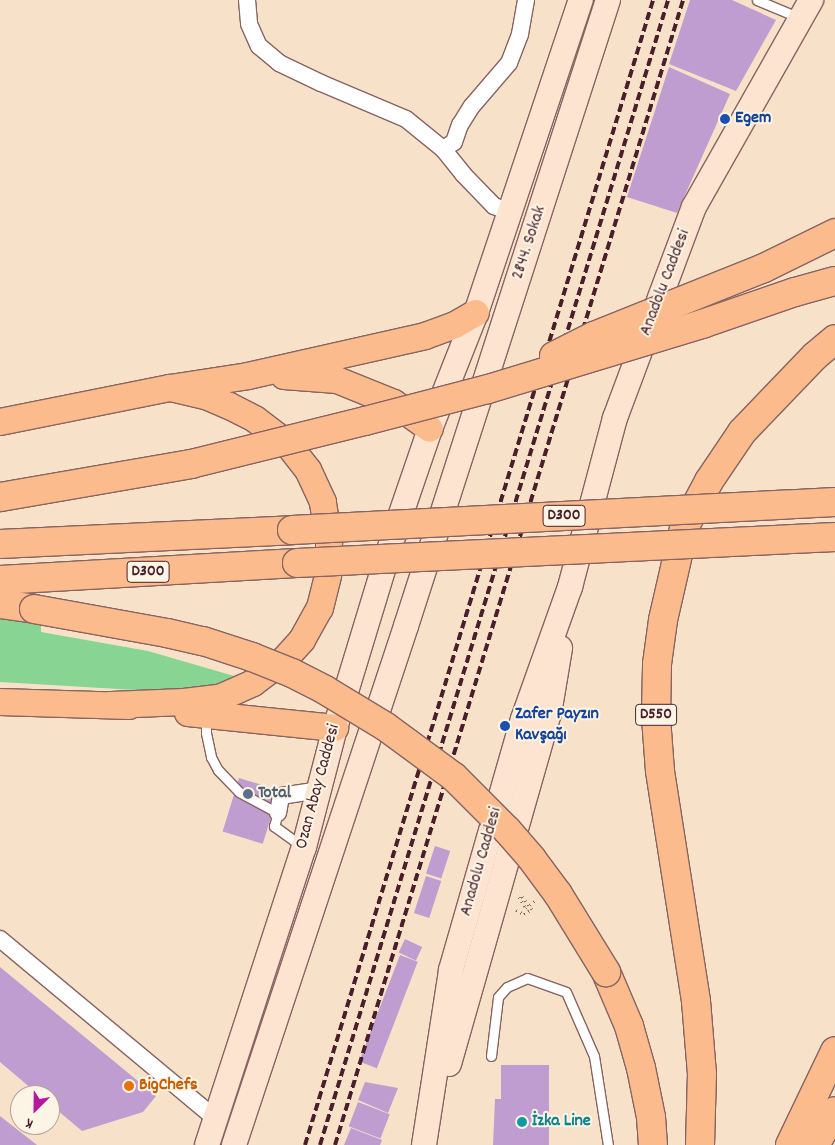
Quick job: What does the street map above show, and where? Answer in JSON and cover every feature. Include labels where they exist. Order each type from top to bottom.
[{"type":"highway","points":[[488,389],[594,336],[764,268],[835,233]]},
{"type":"highway","points":[[0,497],[191,464],[488,389],[702,324],[795,292],[835,281]]},
{"type":"highway","name":"D550","points":[[700,1145],[702,1074],[696,1000],[660,771],[656,718],[657,664],[663,620],[684,528],[709,481],[742,432],[835,339]]},
{"type":"highway","name":"D300","points":[[0,544],[835,502]]},
{"type":"highway","name":"D300","points":[[0,580],[297,563],[835,537]]},
{"type":"highway","points":[[0,604],[167,633],[252,657],[292,673],[325,690],[386,727],[454,777],[507,830],[532,859],[558,894],[606,972],[629,1026],[641,1068],[651,1117],[653,1145]]},
{"type":"highway","points":[[790,1145],[835,1051]]},
{"type":"highway","points":[[815,1145],[835,1111]]},
{"type":"main road","name":"2844. Sokak","points":[[430,429],[476,313],[582,0]]},
{"type":"main road","name":"2844. Sokak","points":[[451,486],[608,0]]},
{"type":"main road","name":"Anadolu Caddesi","points":[[425,1145],[451,970],[523,719],[570,587],[616,418],[694,207],[805,9]]},
{"type":"main road","points":[[0,422],[170,388],[248,376],[425,336],[455,325],[476,313]]},
{"type":"main road","points":[[248,376],[296,376],[337,380],[394,403],[430,429],[443,444],[448,457],[451,486]]},
{"type":"main road","points":[[111,705],[184,702],[222,697],[254,683],[284,660],[302,640],[320,608],[328,575],[330,541],[323,502],[308,470],[288,444],[255,419],[229,406],[204,396],[170,388]]},
{"type":"main road","name":"Ozan Abay Caddesi","points":[[207,1145],[304,847],[335,728],[392,540],[430,429]]},
{"type":"main road","name":"Ozan Abay Caddesi","points":[[234,1145],[451,486]]},
{"type":"main road","points":[[0,702],[111,705],[371,730]]},
{"type":"street","points":[[247,0],[249,24],[259,46],[279,63],[406,119],[443,149],[462,174],[494,206],[510,212]]},
{"type":"street","points":[[443,149],[454,142],[472,106],[509,63],[520,34],[526,0]]},
{"type":"street","points":[[278,813],[282,796],[319,790]]},
{"type":"street","points":[[0,939],[216,1119]]},
{"type":"lane","points":[[757,0],[805,9]]},
{"type":"lane","points":[[206,714],[207,741],[211,757],[218,770],[239,792],[278,813],[274,826],[304,847]]},
{"type":"lane","points":[[491,1056],[498,998],[507,987],[527,978],[566,992],[594,1056],[608,1145]]},
{"type":"path","points":[[514,891],[526,908],[537,900]]},
{"type":"green space","points":[[0,616],[41,620],[41,632],[148,651],[241,678],[215,688],[186,693],[0,682]]},
{"type":"building","points":[[690,0],[732,0],[776,20],[736,91],[669,64]]},
{"type":"building","points":[[669,67],[730,94],[677,213],[627,197]]},
{"type":"building","points":[[239,778],[279,790],[263,844],[223,832]]},
{"type":"building","points":[[435,846],[450,851],[441,879],[426,874]]},
{"type":"building","points":[[426,876],[441,881],[429,918],[414,913]]},
{"type":"building","points":[[405,939],[422,947],[416,961],[399,953]]},
{"type":"building","points":[[400,955],[418,962],[377,1068],[359,1061]]},
{"type":"building","points":[[0,967],[156,1096],[143,1112],[82,1131],[60,1112],[60,1085],[27,1085],[0,1062]]},
{"type":"building","name":"İzka Line","points":[[501,1065],[549,1065],[549,1145],[493,1145],[495,1099],[501,1099]]},
{"type":"building","points":[[365,1082],[398,1088],[388,1113],[358,1100]]},
{"type":"building","points":[[358,1102],[390,1114],[380,1138],[349,1126]]},
{"type":"building","points":[[0,1116],[10,1124],[10,1135],[24,1135],[37,1145],[0,1145]]},
{"type":"building","points":[[351,1128],[382,1140],[380,1145],[344,1145]]},
{"type":"railway","points":[[305,1145],[653,0]]},
{"type":"railway","points":[[320,1145],[668,0]]},
{"type":"railway","points":[[335,1145],[683,0]]},
{"type":"place","name":"Egem","points":[[725,119]]},
{"type":"place","name":"Zafer Payzın Kavşağı","points":[[505,726]]},
{"type":"place","name":"Total","points":[[248,794]]},
{"type":"place","name":"BigChefs","points":[[129,1086]]},
{"type":"place","name":"İzka Line","points":[[522,1122]]}]
